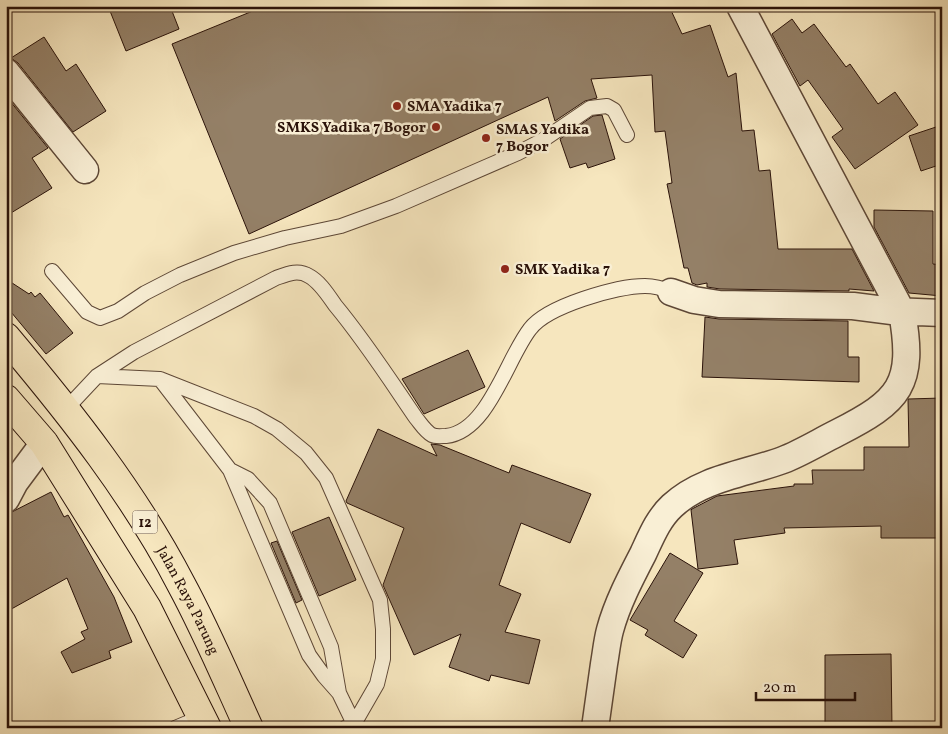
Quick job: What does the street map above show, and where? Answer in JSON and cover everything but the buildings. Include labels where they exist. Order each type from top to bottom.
[{"type":"highway","name":"Jalan Raya Parung","points":[[6,337],[66,409],[135,506],[181,583],[249,728]]},
{"type":"highway","points":[[6,399],[44,443],[147,608],[204,722]]},
{"type":"highway","points":[[44,443],[66,409]]},
{"type":"street","points":[[595,728],[609,632],[620,600],[658,522],[672,506],[693,490],[719,479],[784,460],[867,417],[887,402],[896,391],[905,373],[908,360],[907,338],[902,312],[740,6]]},
{"type":"street","points":[[6,72],[85,170]]},
{"type":"street","points":[[671,292],[694,300],[719,304],[853,306],[902,312],[942,313]]},
{"type":"street","points":[[6,498],[15,482],[44,443]]},
{"type":"lane","points":[[52,271],[87,312],[100,318],[118,311],[180,274],[234,253],[284,238],[341,226],[396,206],[518,154],[544,140],[590,108],[607,106],[614,110],[627,135]]},
{"type":"lane","points":[[66,409],[97,376],[134,352],[276,278],[288,274],[302,273],[318,283],[352,324],[426,430],[433,436],[450,436],[461,432],[489,404],[516,350],[531,327],[550,312],[593,296],[634,286],[659,287],[671,292]]},
{"type":"lane","points":[[97,376],[160,378],[254,416],[277,429],[306,453],[326,478],[380,600],[383,629],[383,659],[377,684],[350,726]]},
{"type":"lane","points":[[160,378],[230,470],[310,655],[324,676],[339,692]]},
{"type":"lane","points":[[230,470],[248,479],[270,503],[331,647],[339,692],[350,726]]},
{"type":"lane","points":[[175,728],[204,722]]},
{"type":"place","name":"SMA Yadika 7","points":[[397,106]]},
{"type":"place","name":"SMKS Yadika 7 Bogor","points":[[436,127]]},
{"type":"place","name":"SMAS Yadika 7 Bogor","points":[[486,138]]},
{"type":"place","name":"SMK Yadika 7","points":[[505,269]]}]
